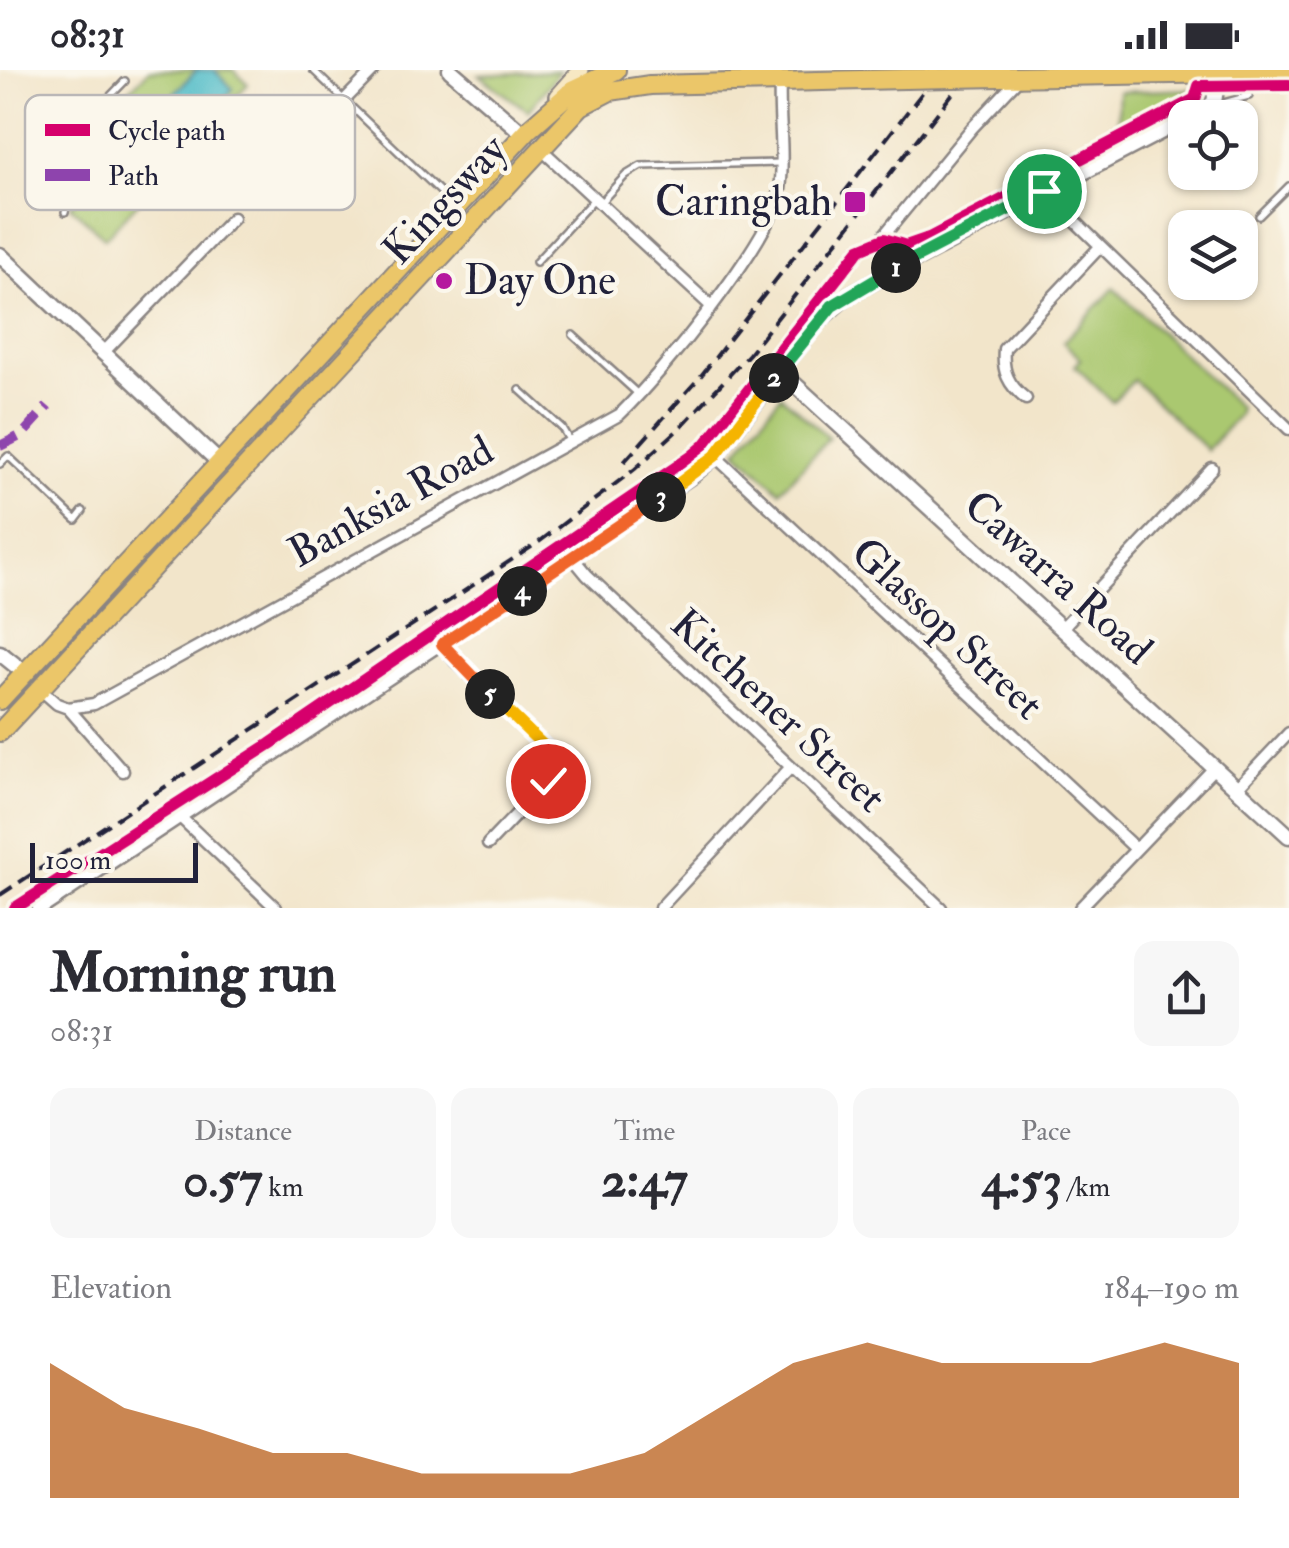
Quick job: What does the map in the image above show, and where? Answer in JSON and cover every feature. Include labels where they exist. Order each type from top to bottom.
[{"type":"main road","points":[[540,148],[527,132],[581,70]]},
{"type":"main road","points":[[621,76],[636,70]]},
{"type":"main road","name":"Kingsway","points":[[0,700],[527,132],[573,90],[621,76],[904,79],[1289,72]]},
{"type":"main road","name":"Kingsway","points":[[0,732],[540,148],[581,106],[621,76]]},
{"type":"main road","points":[[220,463],[236,477]]},
{"type":"main road","points":[[25,673],[40,689]]},
{"type":"street","points":[[350,95],[374,70]]},
{"type":"street","points":[[450,70],[527,132]]},
{"type":"street","points":[[1214,100],[1218,74]]},
{"type":"street","name":"Banksia Road","points":[[68,708],[94,704],[619,415],[640,395],[711,306],[770,217],[780,190],[780,76]]},
{"type":"street","points":[[894,269],[884,250],[885,234],[972,128],[1020,77]]},
{"type":"street","points":[[40,908],[573,558],[715,456],[832,306],[894,269],[1168,128]]},
{"type":"street","points":[[540,148],[711,306]]},
{"type":"street","points":[[1044,191],[1289,429]]},
{"type":"street","points":[[102,354],[232,218]]},
{"type":"street","points":[[1026,399],[1013,388],[1005,373],[1004,349],[1099,248]]},
{"type":"street","points":[[0,255],[220,463]]},
{"type":"street","name":"Cawarra Road","points":[[780,371],[1289,836]]},
{"type":"street","name":"Glassop Street","points":[[715,456],[1136,849]]},
{"type":"street","points":[[1061,629],[1212,468]]},
{"type":"street","name":"Kitchener Street","points":[[573,558],[790,768],[942,908]]},
{"type":"street","points":[[442,644],[455,661],[547,747],[553,758],[548,781],[488,844]]},
{"type":"street","points":[[0,653],[25,673]]},
{"type":"street","points":[[40,689],[56,704],[68,708],[123,770]]},
{"type":"street","points":[[1236,788],[1289,733]]},
{"type":"street","points":[[660,908],[790,768]]},
{"type":"street","points":[[1080,908],[1214,768]]},
{"type":"street","points":[[179,816],[276,908]]},
{"type":"lane","points":[[313,70],[340,95]]},
{"type":"lane","points":[[112,95],[125,82]]},
{"type":"lane","points":[[1235,100],[1249,96]]},
{"type":"lane","points":[[355,110],[458,208]]},
{"type":"lane","points":[[536,262],[596,202],[641,166],[780,163]]},
{"type":"lane","points":[[1259,216],[1289,186]]},
{"type":"lane","points":[[573,335],[640,395]]},
{"type":"lane","points":[[520,390],[562,428],[571,443]]},
{"type":"lane","points":[[0,464],[8,456],[76,520],[83,511]]},
{"type":"green space","points":[[149,70],[233,70],[248,84],[238,95],[125,95]]},
{"type":"green space","points":[[560,71],[528,111],[479,75]]},
{"type":"green space","points":[[1192,89],[1192,93],[1168,100],[1168,104],[1118,128],[1119,92]]},
{"type":"green space","points":[[74,210],[131,210],[105,238]]},
{"type":"green space","points":[[1114,288],[1239,407],[1239,414],[1207,450],[1134,380],[1112,402],[1075,366],[1081,359],[1063,342]]},
{"type":"green space","points":[[781,395],[829,438],[780,491],[737,451]]},
{"type":"water","points":[[197,70],[214,70],[233,89],[227,95],[172,95]]},
{"type":"railway","points":[[624,462],[700,377],[940,70]]},
{"type":"railway","points":[[0,895],[539,542],[635,469],[680,428],[749,354],[971,70]]},
{"type":"marked path","points":[[0,446],[22,435],[48,406]]},
{"type":"cycle path","points":[[15,908],[270,744],[691,457],[705,445],[860,249],[884,239],[906,246],[929,238],[1195,99],[1199,86],[1289,85]]},
{"type":"cycle path","points":[[821,317],[848,295],[936,248]]},
{"type":"place","name":"Caringbah","points":[[855,202]]},
{"type":"place","name":"Day One","points":[[444,281]]},
{"type":"route","points":[[548,781],[554,763],[547,747],[455,661],[442,644],[573,558],[715,456],[832,306],[864,285],[1044,191]]}]
